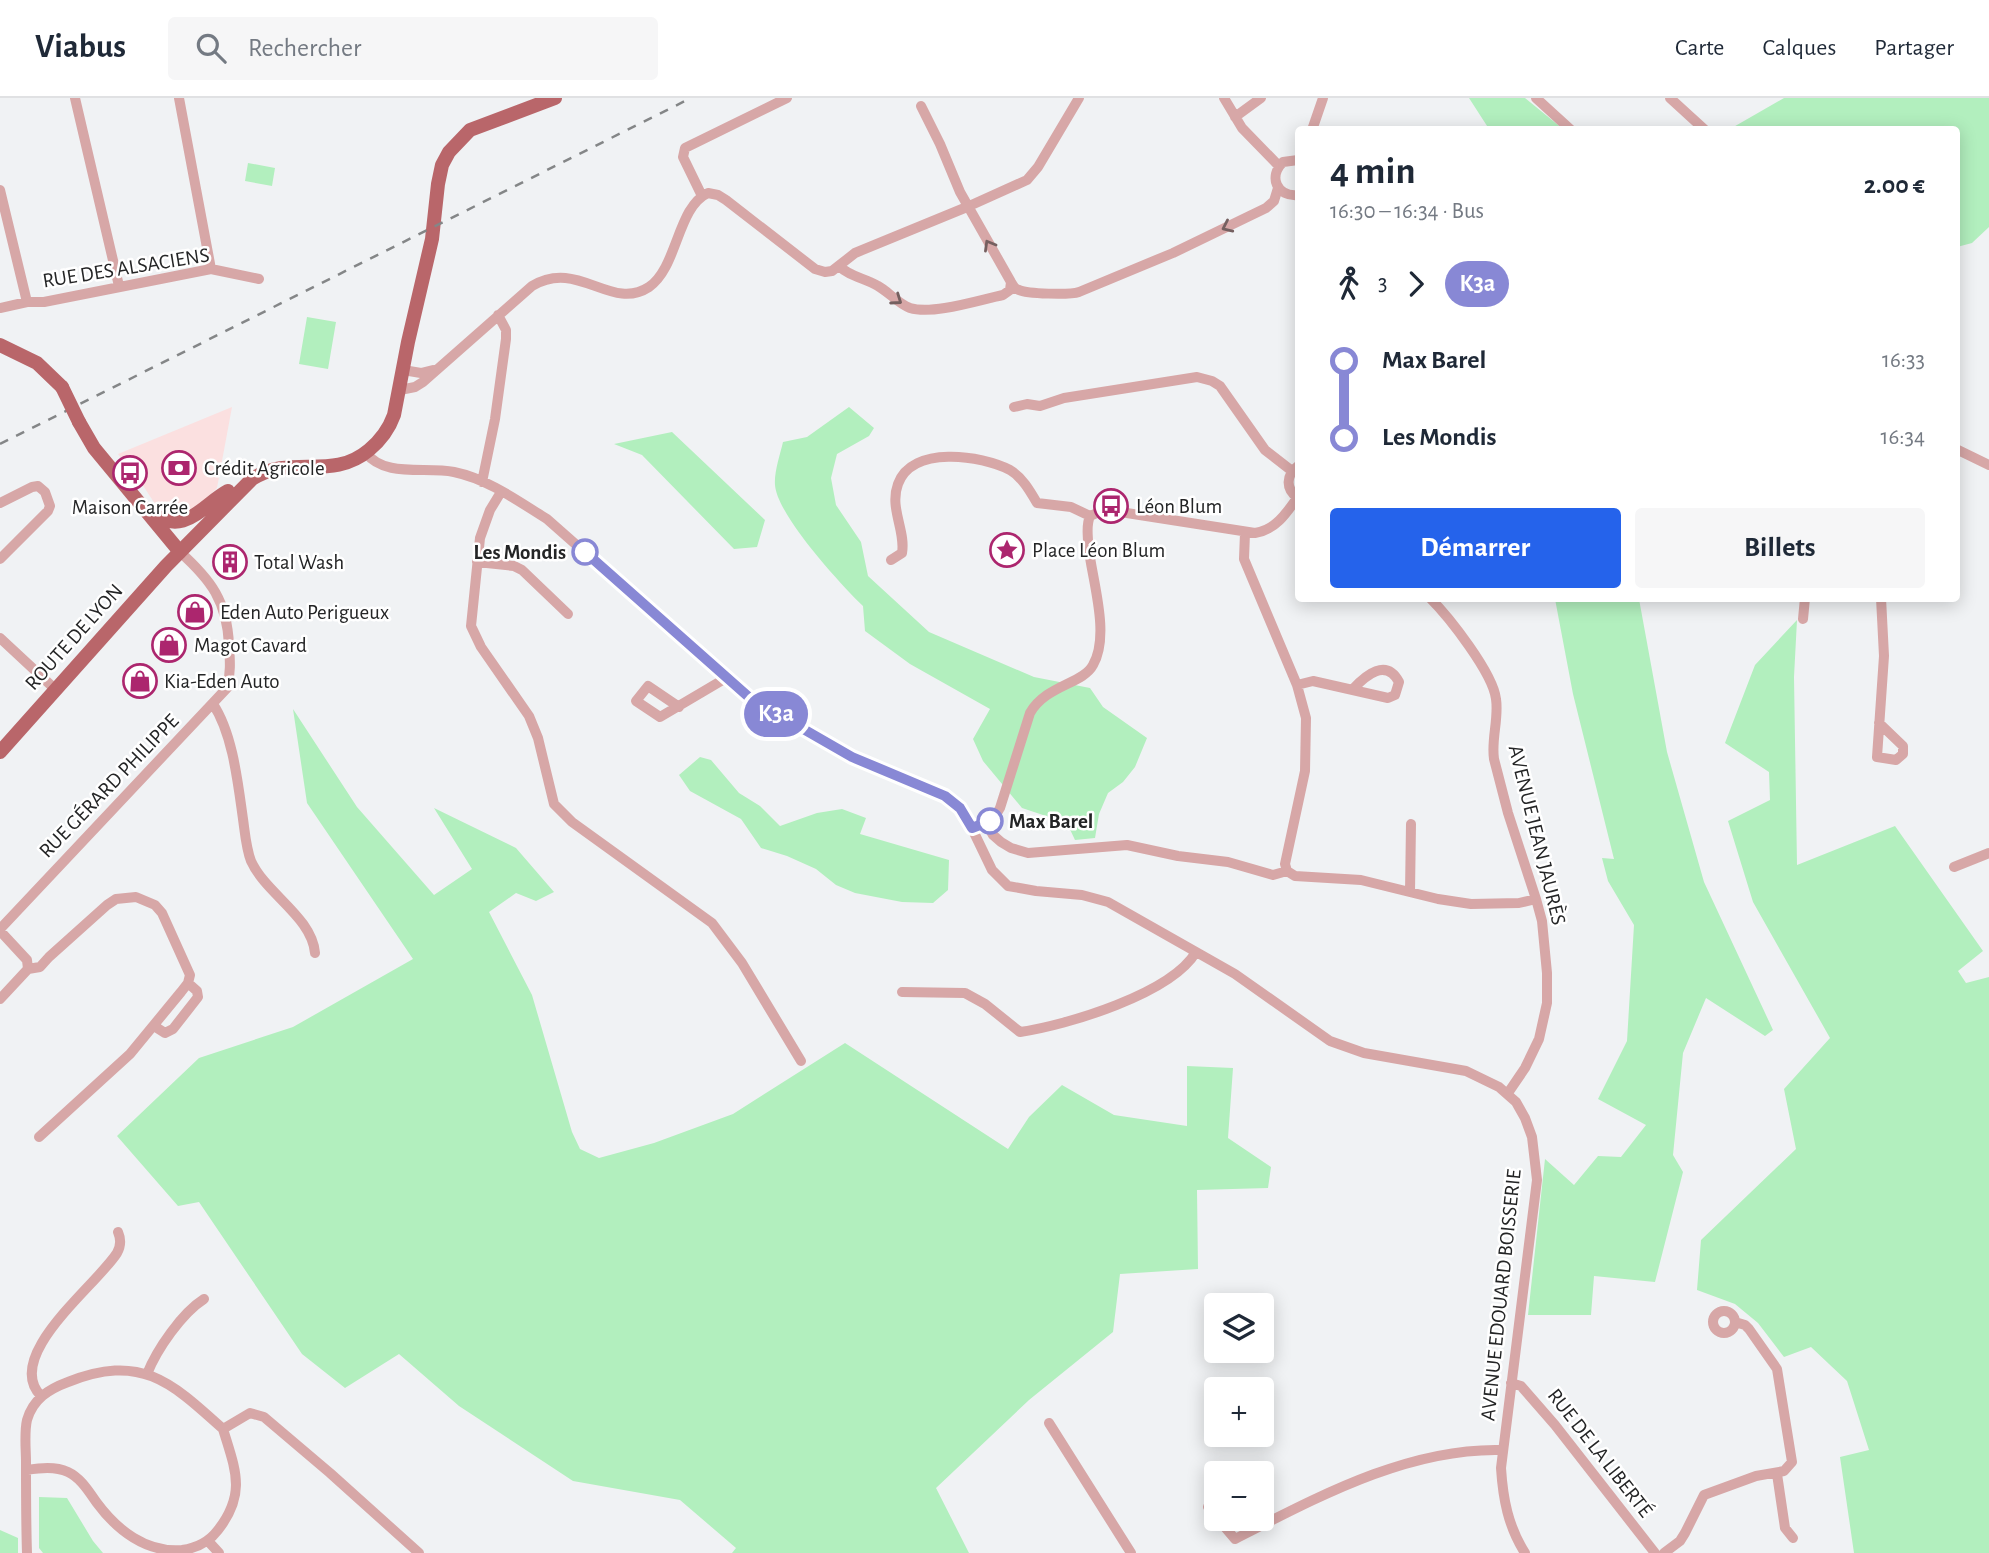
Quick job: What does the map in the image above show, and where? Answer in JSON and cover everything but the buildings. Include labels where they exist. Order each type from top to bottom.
[{"type":"main road","points":[[169,522],[191,518],[223,493],[246,485],[270,470],[290,467],[339,467],[358,459],[376,444],[390,425],[400,390],[408,342],[432,239],[442,165],[449,152],[470,130],[555,98]]},
{"type":"main road","points":[[0,345],[37,363],[56,380],[94,448],[180,552]]},
{"type":"main road","name":"ROUTE DE LYON","points":[[0,752],[180,552],[246,485]]},
{"type":"main road","points":[[135,496],[153,514],[169,522],[182,538],[180,552]]},
{"type":"street","points":[[75,98],[119,286]]},
{"type":"street","points":[[179,98],[211,269]]},
{"type":"street","points":[[702,196],[683,157],[685,148],[787,98]]},
{"type":"street","points":[[400,390],[415,387],[532,286],[549,278],[570,277],[619,293],[635,292],[650,286],[662,272],[694,204],[702,196],[713,193],[726,200],[815,269],[825,272],[839,267],[855,253],[1027,180],[1038,167],[1079,98]]},
{"type":"street","points":[[1224,98],[1235,117],[1279,166]]},
{"type":"street","points":[[1235,117],[1261,98]]},
{"type":"street","points":[[1313,126],[1322,98]]},
{"type":"street","points":[[1536,98],[1567,126]]},
{"type":"street","points":[[1670,98],[1700,126]]},
{"type":"street","points":[[920,106],[968,207],[1015,288],[1025,292],[1071,295],[1173,253],[1266,208],[1274,201],[1278,188],[1275,177],[1279,166],[1289,160],[1295,160]]},
{"type":"street","points":[[1278,188],[1287,195],[1295,195]]},
{"type":"street","points":[[0,190],[27,302]]},
{"type":"street","points":[[839,267],[848,274],[871,282],[915,309],[933,309],[1003,295],[1010,290],[1011,282]]},
{"type":"street","name":"RUE DES ALSACIENS","points":[[0,308],[211,269],[259,279]]},
{"type":"street","points":[[482,482],[495,419],[506,339],[506,330],[498,315]]},
{"type":"street","points":[[403,370],[421,373],[439,367]]},
{"type":"street","points":[[1014,407],[1027,404],[1040,406],[1064,397],[1197,377],[1212,381],[1220,386],[1265,450],[1295,469],[1289,486],[1295,494]]},
{"type":"street","points":[[1960,451],[1989,465]]},
{"type":"street","name":"AVENUE EDOUARD BOISSERIE","points":[[366,453],[380,466],[454,472],[482,482],[547,519],[751,699],[852,757],[945,796],[960,808],[992,870],[1008,886],[1082,895],[1108,902],[1235,974],[1305,1025],[1338,1044],[1364,1053],[1466,1071],[1482,1077],[1508,1093],[1525,1118],[1532,1137],[1537,1180],[1501,1468],[1506,1511],[1525,1553]]},
{"type":"street","points":[[891,560],[902,553],[903,548],[896,514],[898,484],[912,466],[927,459],[951,457],[1009,470],[1020,478],[1037,503],[1071,507],[1090,516],[1102,511],[1114,511],[1245,533],[1262,532],[1271,528],[1295,502]]},
{"type":"street","points":[[0,503],[38,486],[50,502],[48,511],[0,559]]},
{"type":"street","points":[[502,492],[480,538],[471,626],[481,647],[529,716],[538,738],[545,772],[557,808],[572,822],[712,923],[742,963],[801,1061]]},
{"type":"street","points":[[972,828],[987,824],[996,817],[1034,707],[1046,694],[1088,672],[1096,657],[1100,632],[1090,561],[1087,525],[1090,516]]},
{"type":"street","points":[[1245,533],[1244,559],[1297,685],[1306,719],[1306,754],[1286,864],[1287,871]]},
{"type":"street","points":[[1239,569],[1237,559],[1243,547]]},
{"type":"street","name":"RUE GÉRARD PHILIPPE","points":[[0,930],[227,688],[230,669],[226,614],[216,591],[180,552]]},
{"type":"street","points":[[477,562],[514,566],[522,570],[568,614]]},
{"type":"street","name":"AVENUE JEAN JAURÈS","points":[[1434,602],[1482,667],[1493,688],[1497,707],[1492,747],[1494,759],[1542,922],[1546,973],[1545,1020],[1525,1068],[1508,1093]]},
{"type":"street","points":[[1803,619],[1805,602]]},
{"type":"street","points":[[1880,723],[1884,656],[1881,602]]},
{"type":"street","points":[[0,638],[55,690]]},
{"type":"street","points":[[679,707],[726,677]]},
{"type":"street","points":[[1297,685],[1313,681],[1353,690]]},
{"type":"street","points":[[214,704],[224,726],[237,780],[247,848],[252,863],[265,883],[311,934],[314,953]]},
{"type":"street","points":[[987,824],[1001,842],[1028,853],[1127,845],[1178,856],[1228,862],[1273,875],[1287,871],[1295,876],[1361,880],[1471,904],[1519,903],[1536,899]]},
{"type":"street","points":[[1410,892],[1411,824]]},
{"type":"street","points":[[1954,867],[1989,853]]},
{"type":"street","points":[[0,999],[28,969],[40,967],[107,905],[116,900],[136,897],[148,901],[162,913],[190,975],[188,983],[130,1054],[39,1137]]},
{"type":"street","points":[[0,930],[27,960],[28,969]]},
{"type":"street","points":[[902,992],[965,993],[985,1004],[1020,1032],[1086,1017],[1165,981],[1182,968],[1196,952]]},
{"type":"street","points":[[154,1026],[165,1033],[173,1029],[198,997],[197,991],[188,983]]},
{"type":"street","points":[[41,1396],[34,1389],[30,1375],[37,1351],[76,1299],[117,1254],[121,1239],[118,1232]]},
{"type":"street","points":[[147,1374],[154,1358],[186,1314],[204,1299]]},
{"type":"street","points":[[1664,1553],[1680,1541],[1703,1495],[1756,1476],[1777,1474],[1789,1467],[1793,1455],[1777,1368],[1745,1325],[1735,1322]]},
{"type":"street","points":[[26,1470],[54,1468],[77,1477],[116,1527],[129,1537],[144,1544],[174,1551],[208,1541],[229,1514],[237,1490],[234,1463],[223,1429],[164,1381],[128,1370],[100,1372],[58,1386],[41,1396],[26,1422],[26,1470],[27,1553]]},
{"type":"street","name":"RUE DE LA LIBERTÉ","points":[[1511,1383],[1521,1386],[1586,1462],[1655,1553]]},
{"type":"street","points":[[223,1429],[250,1413],[264,1417],[419,1553]]},
{"type":"street","points":[[1049,1423],[1131,1553]]},
{"type":"street","points":[[1274,1520],[1381,1472],[1457,1452],[1503,1450]]},
{"type":"street","points":[[1777,1474],[1785,1528],[1793,1538]]},
{"type":"street","points":[[1228,1531],[1235,1539],[1252,1531]]},
{"type":"street","points":[[208,1541],[219,1553]]},
{"type":"shaded area","points":[[232,407],[217,488],[187,512],[170,513],[157,507],[118,454]]},
{"type":"green space","points":[[1469,98],[1525,98],[1559,126],[1487,126]]},
{"type":"green space","points":[[1784,98],[1989,98],[1989,227],[1972,243],[1960,246],[1960,126],[1735,126]]},
{"type":"green space","points":[[248,163],[275,168],[272,186],[245,181]]},
{"type":"green space","points":[[307,317],[336,322],[328,369],[299,364]]},
{"type":"green space","points":[[849,407],[874,428],[869,436],[837,454],[831,478],[836,505],[861,542],[868,576],[929,632],[1034,677],[1090,688],[1103,707],[1147,738],[1135,767],[1123,782],[1108,793],[1099,814],[1095,838],[1075,840],[1067,823],[1022,808],[983,761],[973,739],[990,709],[910,664],[865,631],[863,606],[812,549],[786,514],[775,485],[783,442],[807,437]]},
{"type":"green space","points":[[672,432],[765,520],[757,547],[734,549],[642,455],[614,444]]},
{"type":"green space","points":[[1556,602],[1640,602],[1667,752],[1704,882],[1773,1030],[1765,1036],[1706,998],[1683,1053],[1673,1155],[1683,1172],[1655,1282],[1594,1276],[1591,1315],[1528,1315],[1545,1159],[1574,1185],[1598,1156],[1621,1157],[1646,1125],[1598,1099],[1627,1041],[1634,925],[1608,881],[1602,858],[1614,859],[1573,694]]},
{"type":"green space","points":[[1797,620],[1794,677],[1797,865],[1895,826],[1983,951],[1958,971],[1966,983],[1989,977],[1989,1553],[1854,1553],[1840,1457],[1869,1450],[1847,1381],[1811,1347],[1784,1357],[1758,1323],[1735,1304],[1697,1290],[1701,1240],[1796,1149],[1784,1089],[1830,1038],[1753,902],[1728,821],[1770,800],[1769,772],[1725,743],[1755,665]]},
{"type":"green space","points":[[293,709],[357,807],[434,895],[472,869],[434,808],[516,848],[554,892],[536,901],[516,893],[489,912],[532,995],[572,1132],[580,1149],[599,1158],[654,1143],[733,1114],[845,1043],[1008,1149],[1029,1117],[1062,1085],[1114,1115],[1187,1126],[1187,1066],[1233,1068],[1228,1138],[1271,1167],[1268,1188],[1197,1190],[1198,1269],[1120,1274],[1113,1332],[1029,1400],[936,1488],[969,1553],[732,1553],[736,1548],[680,1500],[573,1481],[459,1406],[399,1354],[345,1388],[302,1354],[199,1202],[178,1206],[117,1136],[199,1058],[293,1027],[413,959],[307,803]]},
{"type":"green space","points":[[700,757],[711,760],[739,793],[760,806],[780,826],[817,813],[842,809],[866,818],[860,834],[949,860],[948,890],[933,903],[902,902],[855,893],[836,885],[816,869],[761,848],[741,819],[690,791],[679,775]]},
{"type":"green space","points":[[39,1497],[67,1498],[103,1553],[43,1553],[39,1548]]},
{"type":"green space","points":[[0,1530],[18,1538],[18,1553],[0,1553]]},
{"type":"railway","points":[[0,444],[691,98]]},
{"type":"bus line","name":"K3a","points":[[585,552],[751,699],[852,757],[945,796],[960,808],[972,828],[990,821]]},
{"type":"place","name":"Crédit Agricole","points":[[179,468]]},
{"type":"place","name":"Maison Carrée","points":[[130,473]]},
{"type":"place","name":"Léon Blum","points":[[1111,506]]},
{"type":"place","name":"Place Léon Blum","points":[[1007,550]]},
{"type":"place","name":"Les Mondis","points":[[585,552]]},
{"type":"place","name":"Total Wash","points":[[230,562]]},
{"type":"place","name":"Eden Auto Perigueux","points":[[195,612]]},
{"type":"place","name":"Magot Cavard","points":[[169,645]]},
{"type":"place","name":"Kia-Eden Auto","points":[[140,681]]},
{"type":"place","name":"Max Barel","points":[[990,821]]}]
